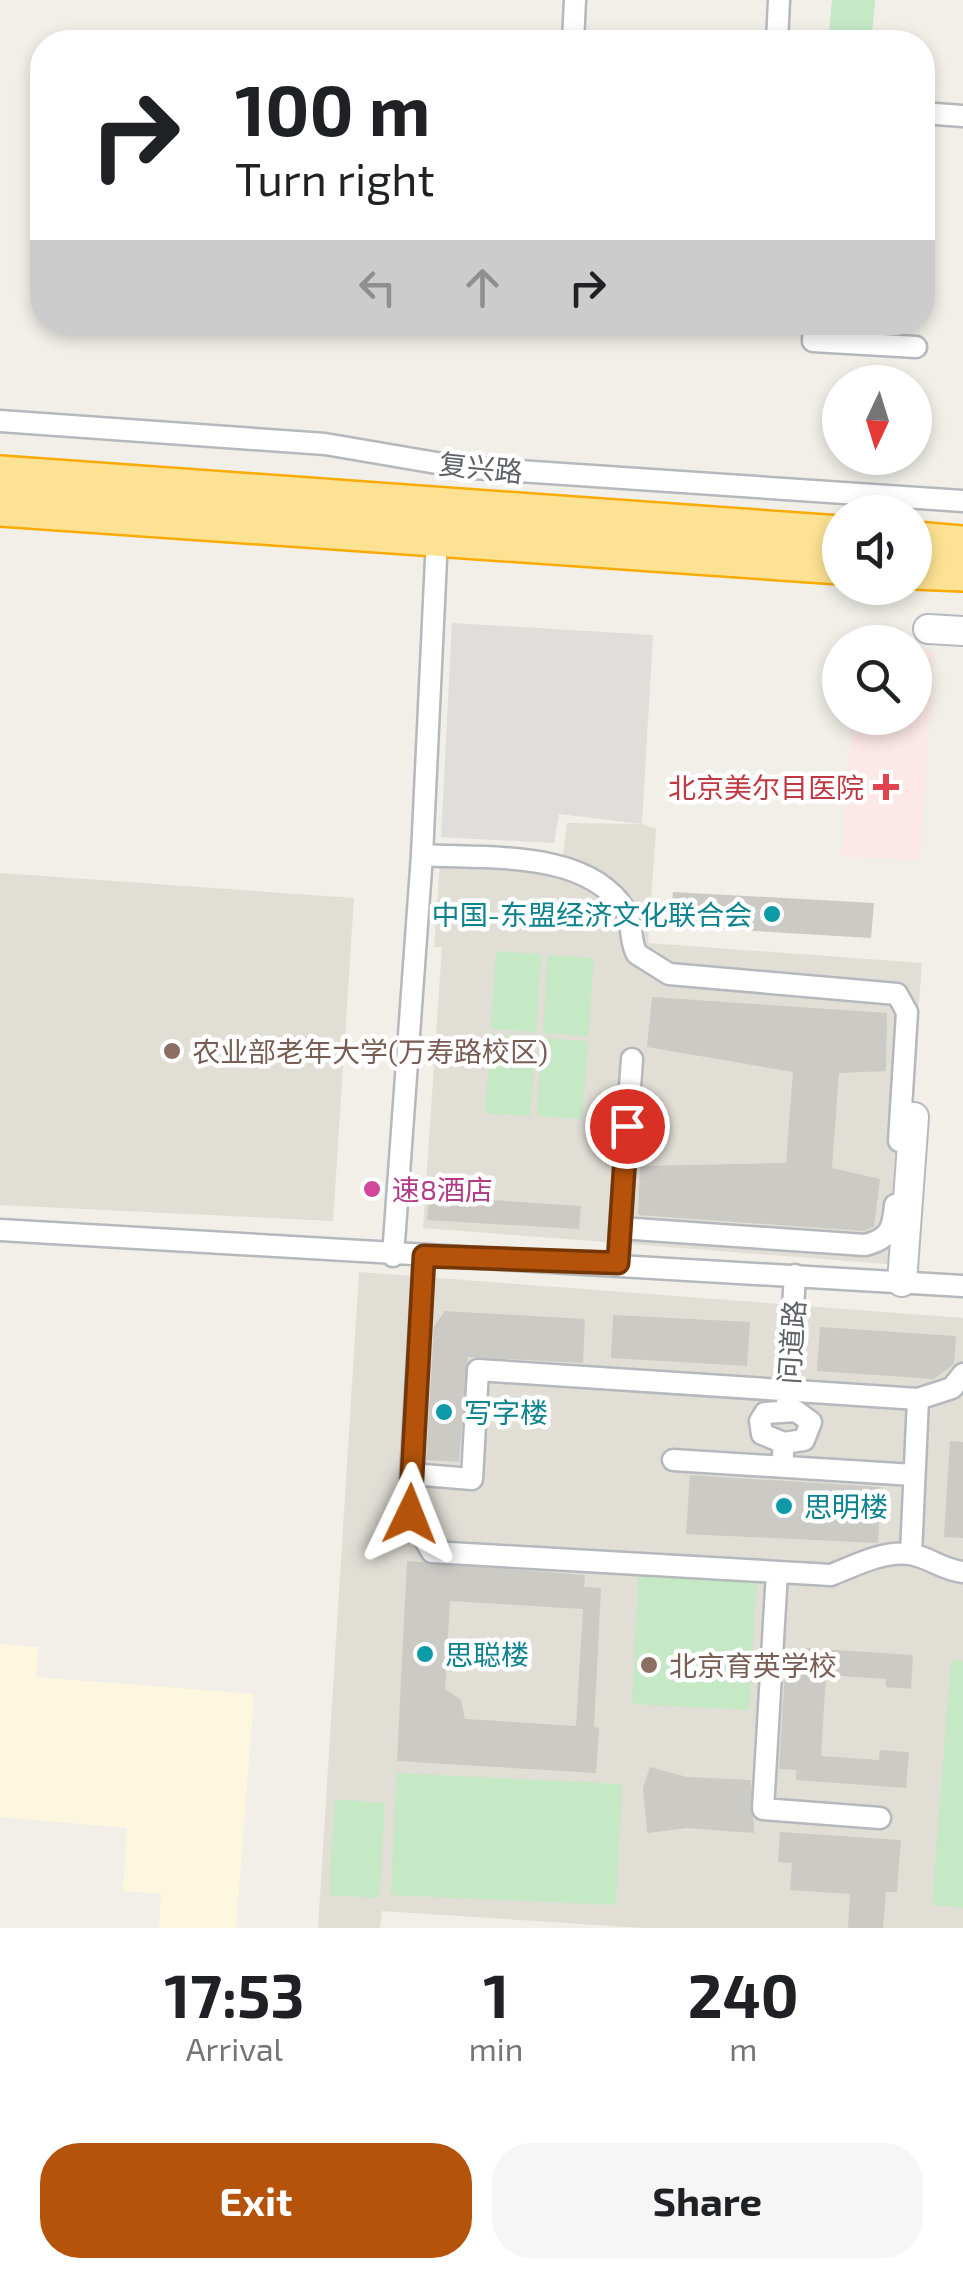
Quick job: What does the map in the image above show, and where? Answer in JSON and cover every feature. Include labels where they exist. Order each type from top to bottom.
[{"type":"highway","name":"复兴路","points":[[0,474],[822,533]]},
{"type":"highway","points":[[0,508],[822,565]]},
{"type":"highway","points":[[932,541],[963,544]]},
{"type":"highway","points":[[932,571],[963,572]]},
{"type":"street","points":[[574,30],[575,0]]},
{"type":"street","points":[[778,30],[779,0]]},
{"type":"street","points":[[935,114],[963,116]]},
{"type":"street","points":[[813,335],[813,341],[916,347]]},
{"type":"street","name":"复兴路","points":[[0,420],[325,444],[460,468],[963,502]]},
{"type":"street","points":[[393,1256],[422,855],[437,538]]},
{"type":"street","points":[[932,629],[963,632]]},
{"type":"street","points":[[422,855],[570,866],[609,890],[625,910],[637,954],[669,974],[891,991],[904,1001],[908,1012],[893,1227],[886,1237],[866,1244],[620,1228]]},
{"type":"street","points":[[618,1263],[632,1058]]},
{"type":"street","points":[[902,1282],[914,1117]]},
{"type":"street","points":[[0,1230],[393,1256],[618,1263],[963,1286]]},
{"type":"street","points":[[424,1256],[410,1514],[432,1552],[831,1575],[875,1558],[910,1554],[944,1570],[963,1572]]},
{"type":"street","name":"问道路","points":[[787,1400],[795,1275]]},
{"type":"street","points":[[411,1474],[472,1478],[478,1370],[787,1400],[918,1400],[952,1388],[963,1374]]},
{"type":"street","points":[[787,1400],[806,1416],[811,1428],[804,1440],[784,1444],[765,1438],[760,1424],[769,1411],[787,1400]]},
{"type":"street","points":[[910,1554],[918,1400]]},
{"type":"street","points":[[782,1466],[784,1444]]},
{"type":"street","points":[[673,1460],[914,1475]]},
{"type":"street","points":[[777,1572],[763,1809],[880,1818]]},
{"type":"shaded area","points":[[452,623],[653,635],[642,824],[559,814],[554,843],[441,837]]},
{"type":"shaded area","name":"北京美尔目医院","points":[[851,735],[928,735],[920,860],[842,856]]},
{"type":"shaded area","points":[[567,823],[642,824],[656,829],[648,943],[922,963],[899,1265],[423,1228],[442,947],[434,947],[441,847],[563,856]]},
{"type":"shaded area","name":"农业部老年大学(万寿路校区)","points":[[0,873],[354,898],[333,1221],[0,1205]]},
{"type":"shaded area","name":"北京育英学校","points":[[359,1272],[963,1318],[963,1928],[643,1928],[382,1911],[380,1928],[318,1928]]},
{"type":"shaded area","points":[[0,1644],[38,1647],[36,1677],[254,1694],[236,1928],[159,1928],[161,1894],[123,1891],[127,1828],[0,1817]]},
{"type":"green space","points":[[832,0],[875,0],[872,30],[829,30]]},
{"type":"green space","points":[[496,951],[541,954],[536,1032],[491,1029]]},
{"type":"green space","points":[[548,955],[594,958],[588,1036],[543,1033]]},
{"type":"green space","points":[[491,1034],[536,1038],[530,1116],[485,1113]]},
{"type":"green space","points":[[542,1038],[588,1041],[582,1119],[537,1116]]},
{"type":"green space","points":[[639,1568],[757,1575],[749,1710],[632,1704]]},
{"type":"green space","points":[[951,1660],[963,1661],[963,1908],[932,1905]]},
{"type":"green space","points":[[397,1773],[622,1784],[616,1905],[391,1895]]},
{"type":"green space","points":[[335,1799],[385,1803],[379,1898],[329,1895]]},
{"type":"building","name":"中国-东盟经济文化联合会","points":[[673,892],[874,903],[871,938],[670,926]]},
{"type":"building","points":[[652,997],[887,1013],[886,1071],[839,1073],[832,1168],[880,1179],[874,1227],[864,1231],[638,1215],[640,1166],[786,1163],[793,1072],[647,1047]]},
{"type":"building","points":[[429,1196],[581,1206],[579,1229],[427,1220]]},
{"type":"building","name":"写字楼","points":[[445,1311],[585,1319],[583,1363],[468,1357],[459,1462],[426,1460],[434,1326]]},
{"type":"building","points":[[613,1315],[750,1322],[747,1366],[611,1358]]},
{"type":"building","points":[[820,1327],[956,1336],[954,1364],[934,1379],[817,1371]]},
{"type":"building","points":[[950,1441],[963,1442],[963,1538],[944,1537]]},
{"type":"building","name":"思明楼","points":[[690,1475],[881,1487],[878,1543],[686,1534]]},
{"type":"building","name":"思聪楼","points":[[407,1561],[585,1575],[584,1587],[601,1588],[594,1727],[599,1728],[596,1773],[397,1761]],"holes":[[[450,1601],[583,1609],[576,1726],[465,1719],[461,1700],[445,1689]]]},
{"type":"building","points":[[805,1648],[913,1655],[911,1689],[886,1687],[886,1679],[826,1675],[821,1756],[879,1760],[880,1750],[909,1752],[906,1788],[796,1780],[796,1770],[779,1769],[786,1653],[804,1655]]},
{"type":"building","points":[[650,1767],[687,1777],[751,1780],[754,1833],[687,1828],[647,1833],[643,1788]]},
{"type":"building","points":[[780,1832],[901,1840],[897,1892],[886,1892],[883,1928],[848,1928],[850,1894],[790,1890],[792,1863],[778,1862]]},
{"type":"place","name":"北京美尔目医院","points":[[886,787]]},
{"type":"place","name":"中国-东盟经济文化联合会","points":[[772,914]]},
{"type":"place","name":"农业部老年大学(万寿路校区)","points":[[172,1051]]},
{"type":"place","name":"速8酒店","points":[[372,1189]]},
{"type":"place","name":"写字楼","points":[[444,1412]]},
{"type":"place","name":"思明楼","points":[[784,1506]]},
{"type":"place","name":"思聪楼","points":[[425,1654]]},
{"type":"place","name":"北京育英学校","points":[[649,1665]]},
{"type":"route","points":[[410,1514],[424,1256],[618,1263],[627,1126]]}]
